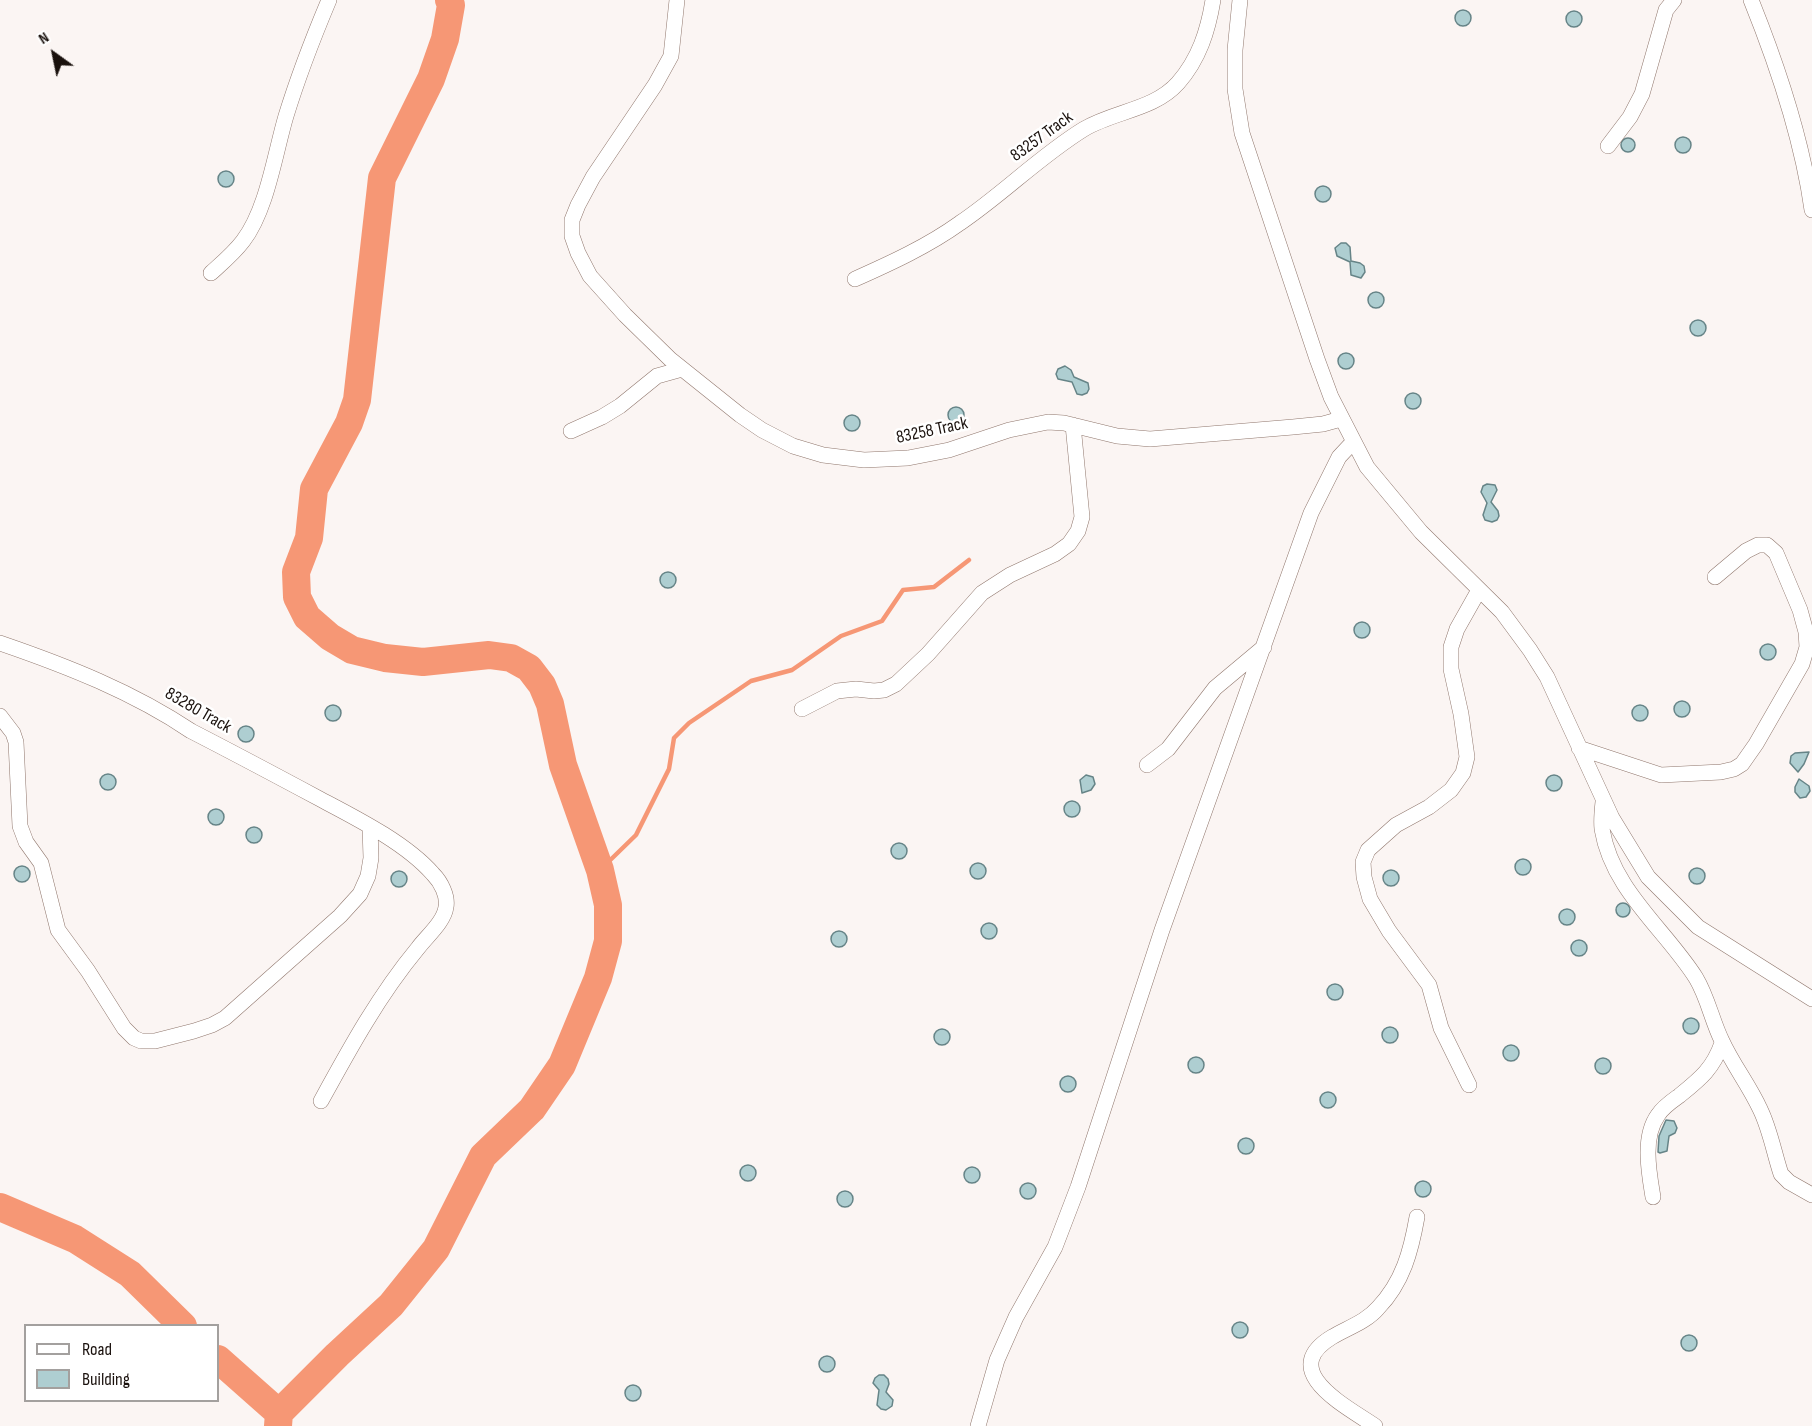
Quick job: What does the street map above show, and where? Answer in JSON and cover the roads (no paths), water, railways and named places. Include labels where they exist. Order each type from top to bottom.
[{"type":"street","points":[[211,273],[231,255],[253,225],[269,180],[290,106],[328,0]]},
{"type":"street","name":"83258 Track","points":[[677,0],[671,56],[655,85],[593,177],[572,220],[572,236],[590,276],[625,315],[682,369],[762,430],[793,446],[823,455],[864,460],[908,458],[949,450],[1009,430],[1048,422],[1073,425],[1110,435],[1150,439],[1323,424],[1341,419]]},
{"type":"street","name":"83257 Track","points":[[855,279],[920,248],[960,223],[1063,143],[1086,128],[1163,95],[1178,83],[1197,56],[1210,23],[1213,0]]},
{"type":"street","points":[[1240,0],[1235,50],[1235,89],[1242,133],[1317,359],[1341,419],[1366,467],[1421,532],[1502,612],[1530,650],[1547,677],[1603,799],[1648,877],[1706,932],[1812,999]]},
{"type":"street","points":[[1608,146],[1630,117],[1642,94],[1666,10],[1674,0]]},
{"type":"street","points":[[1751,0],[1794,126],[1808,182],[1812,210]]},
{"type":"street","points":[[571,431],[620,406],[657,376],[682,369]]},
{"type":"street","points":[[801,709],[837,691],[884,690],[896,684],[928,654],[982,593],[1011,574],[1054,554],[1069,544],[1078,531],[1082,517],[1073,425]]},
{"type":"street","points":[[978,1426],[997,1360],[1016,1317],[1054,1248],[1078,1187],[1161,930],[1311,513],[1338,457],[1353,442]]},
{"type":"street","points":[[1580,748],[1660,775],[1721,772],[1734,769],[1742,764],[1802,664],[1807,647],[1806,632],[1800,610],[1776,552],[1767,545],[1758,545],[1746,551],[1715,577]]},
{"type":"street","points":[[1469,1085],[1441,1028],[1429,985],[1370,900],[1363,862],[1368,850],[1389,831],[1451,790],[1463,773],[1467,757],[1451,669],[1451,647],[1457,629],[1479,590]]},
{"type":"street","name":"83280 Track","points":[[0,643],[95,679],[163,712],[191,731],[370,826],[414,856],[434,874],[444,893],[446,909],[439,922],[407,961],[376,1005],[321,1101]]},
{"type":"street","points":[[1147,765],[1168,748],[1215,688],[1264,647]]},
{"type":"street","points":[[0,716],[13,733],[16,742],[20,826],[26,842],[41,863],[58,930],[88,971],[124,1028],[134,1038],[141,1041],[155,1041],[194,1031],[225,1018],[340,916],[360,894],[368,876],[371,858],[370,826]]},
{"type":"street","points":[[1603,799],[1602,827],[1614,864],[1630,893],[1696,979],[1706,997],[1722,1042],[1760,1108],[1781,1174],[1789,1182],[1812,1196]]},
{"type":"street","points":[[1793,988],[1812,985]]},
{"type":"street","points":[[1653,1197],[1648,1152],[1652,1126],[1669,1103],[1708,1071],[1716,1059],[1722,1042]]},
{"type":"street","points":[[1375,1426],[1336,1400],[1318,1383],[1311,1373],[1311,1360],[1316,1348],[1361,1322],[1377,1310],[1388,1297],[1402,1274],[1411,1248],[1417,1217]]},
{"type":"waterway","points":[[279,1413],[391,1305],[436,1249],[483,1156],[532,1109],[562,1065],[598,978],[608,941],[608,905],[600,870],[563,765],[550,704],[542,685],[529,668],[511,658],[489,655],[423,662],[385,658],[352,650],[330,637],[307,617],[297,597],[296,572],[309,538],[314,489],[349,423],[357,400],[382,178],[431,79],[445,39],[451,5],[449,0]]},
{"type":"waterway","points":[[451,5],[456,0]]},
{"type":"waterway","points":[[600,870],[636,835],[669,769],[674,738],[689,723],[751,681],[792,670],[841,636],[882,621],[903,590],[934,587],[969,560]]},
{"type":"waterway","points":[[0,1207],[75,1239],[130,1274],[181,1324]]},
{"type":"waterway","points":[[219,1360],[279,1413],[278,1426]]}]
